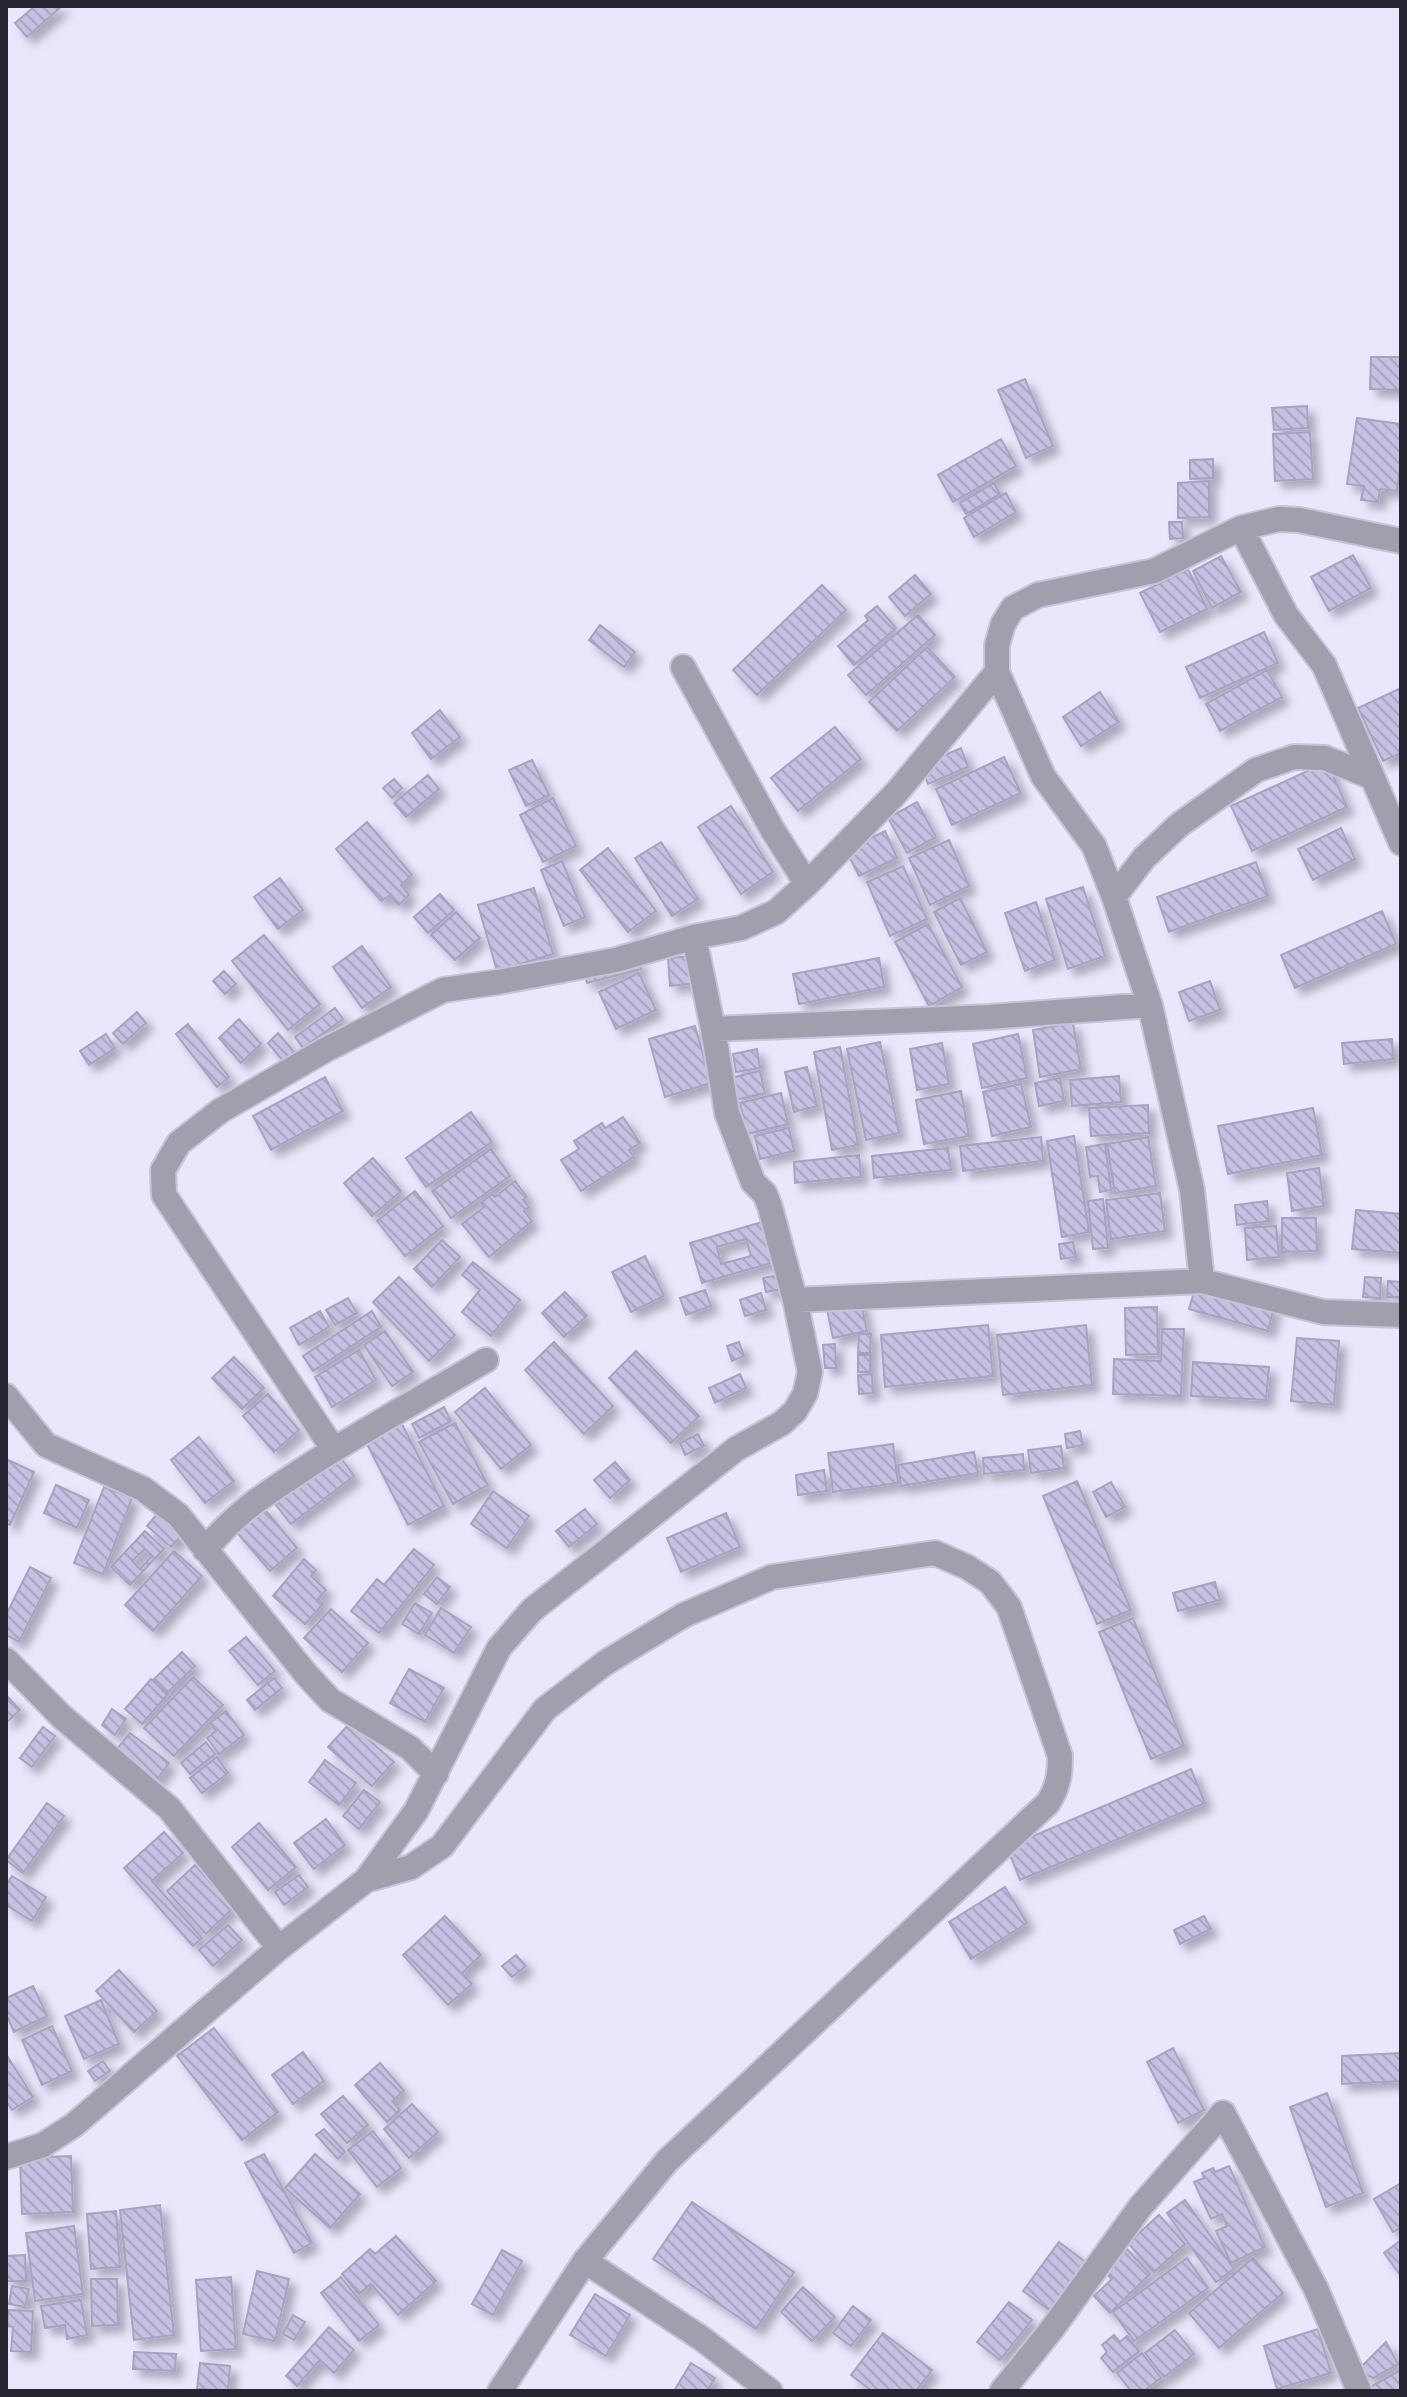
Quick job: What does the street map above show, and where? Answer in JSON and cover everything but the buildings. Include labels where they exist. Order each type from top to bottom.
[{"type":"street","points":[[1202,1281],[1192,1190],[1150,1005],[1094,846],[1043,776],[997,672],[997,645],[1003,624],[1013,608],[1038,595],[1154,571],[1241,528],[1279,519],[1299,520],[1401,541]]},
{"type":"street","points":[[1241,528],[1286,615],[1324,665],[1384,788],[1401,843]]},
{"type":"street","points":[[683,667],[772,829],[807,884]]},
{"type":"street","points":[[334,1450],[164,1195],[163,1170],[179,1143],[220,1111],[325,1050],[443,990],[616,960],[694,937],[741,928],[776,912],[897,792],[997,672]]},
{"type":"street","points":[[1114,897],[1144,858],[1179,825],[1256,770],[1294,757],[1325,758],[1384,788]]},
{"type":"street","points":[[6,2157],[43,2145],[74,2125],[279,1948],[366,1880],[416,1811],[499,1648],[532,1610],[736,1449],[782,1423],[795,1411],[805,1394],[810,1372],[795,1300],[770,1207],[765,1194],[753,1182],[727,1113],[694,937]]},
{"type":"street","points":[[713,1029],[989,1017],[1150,1005]]},
{"type":"street","points":[[795,1300],[1202,1281],[1323,1312],[1401,1315]]},
{"type":"street","points":[[205,1550],[248,1505],[486,1360]]},
{"type":"street","points":[[6,1396],[46,1445],[143,1489],[178,1515],[330,1700],[410,1748],[436,1774]]},
{"type":"street","points":[[366,1880],[411,1867],[442,1846],[545,1709],[605,1663],[684,1615],[772,1577],[935,1553],[967,1567],[990,1582],[1009,1607],[1060,1756],[1060,1777],[1048,1803],[667,2161],[585,2261],[500,2391]]},
{"type":"street","points":[[6,1660],[61,1716],[169,1808],[279,1948]]},
{"type":"street","points":[[1002,2391],[1052,2329],[1141,2206],[1223,2113],[1316,2289],[1359,2391]]},
{"type":"street","points":[[585,2261],[701,2338],[770,2391]]}]
